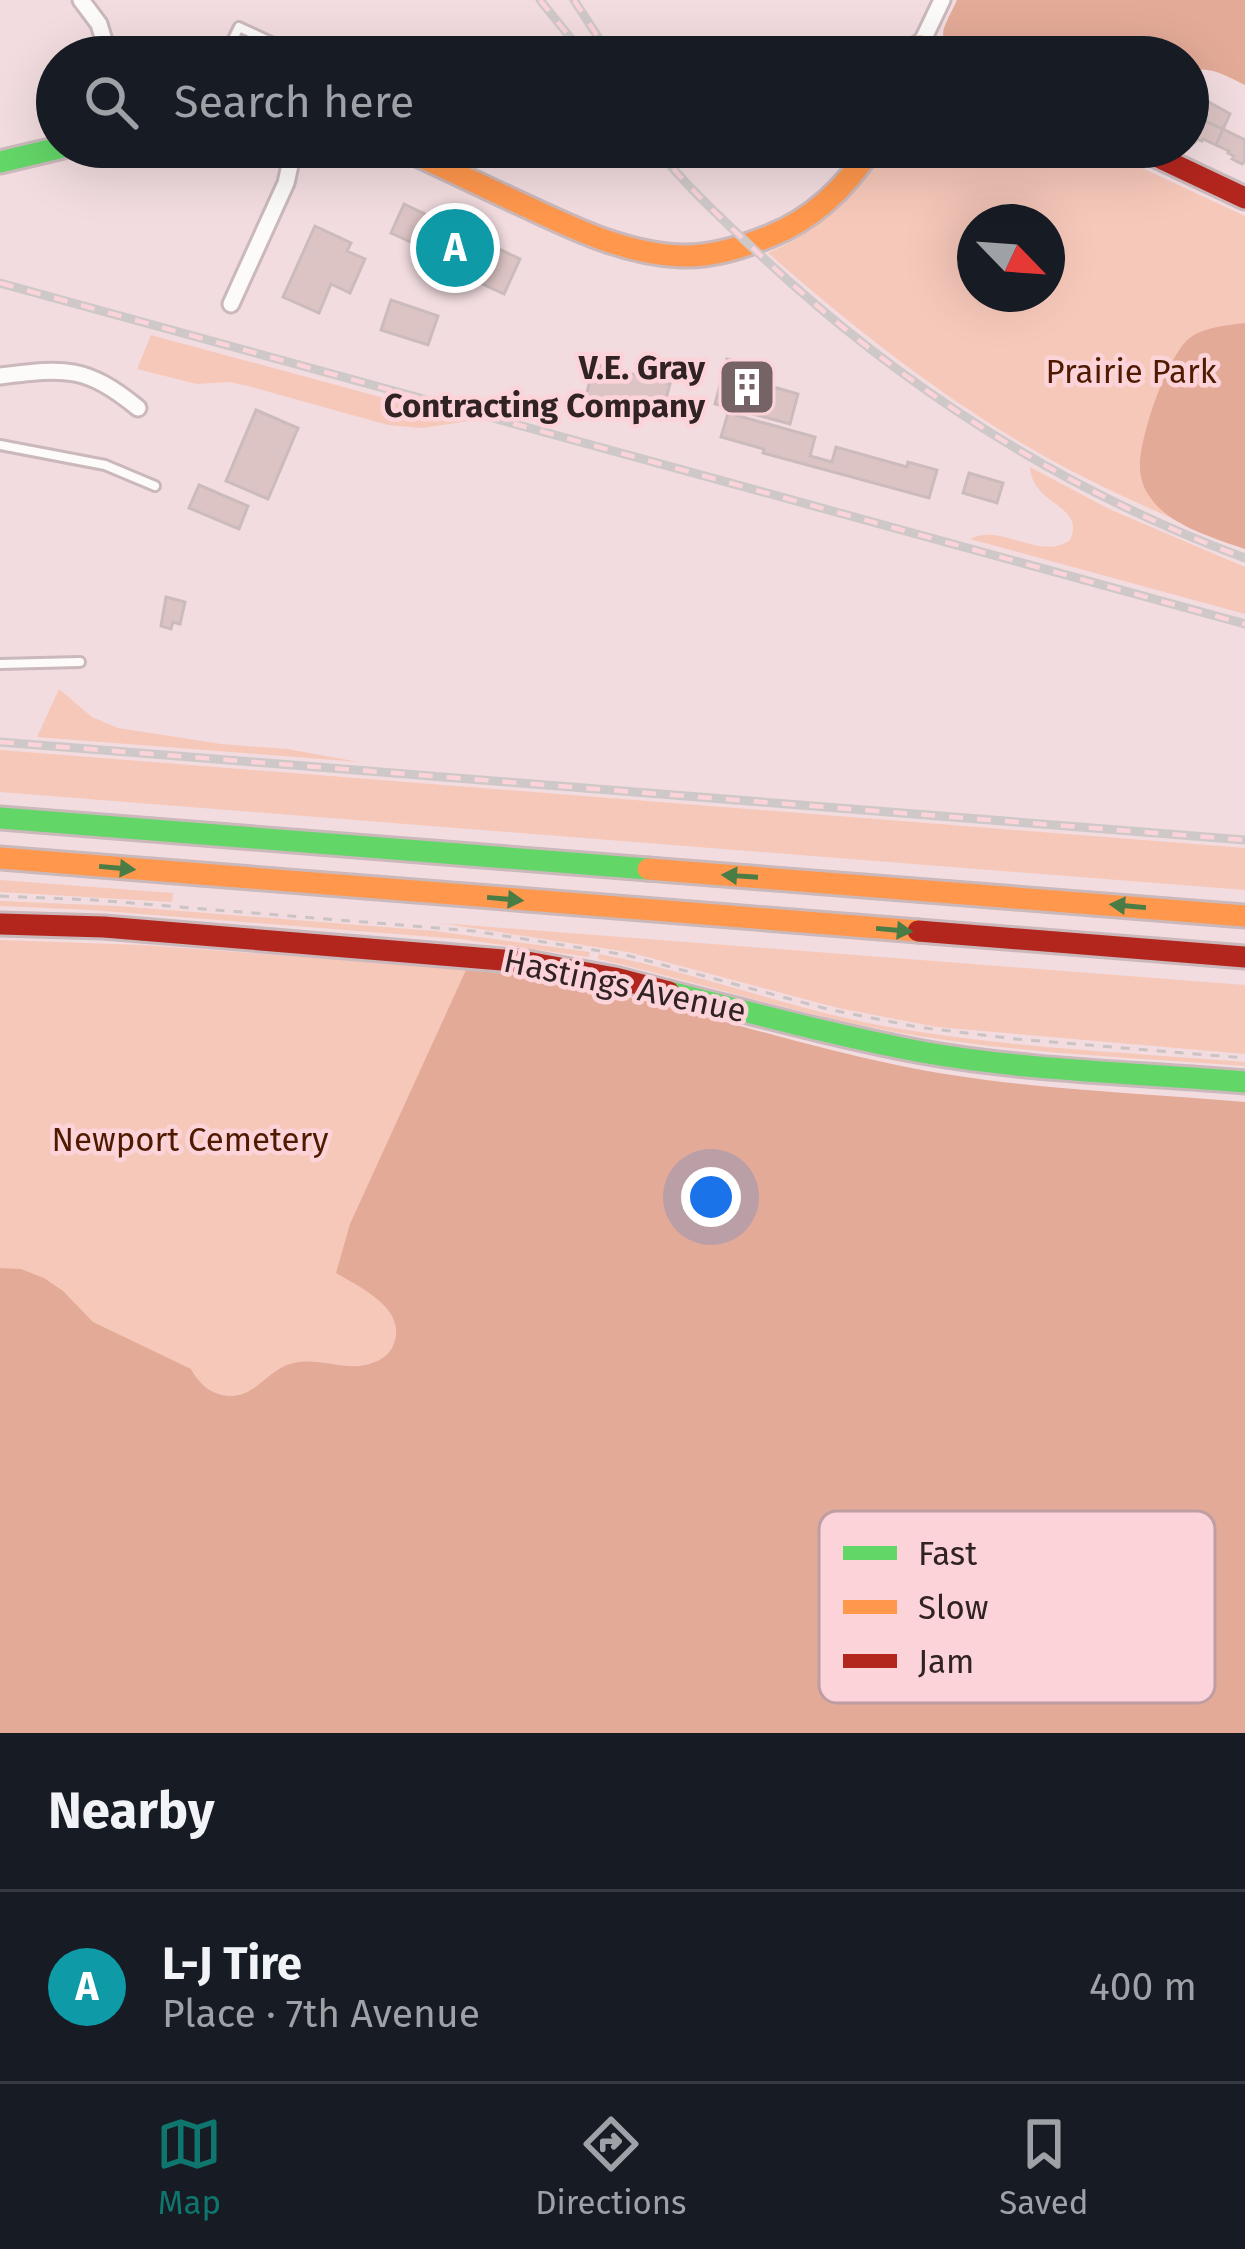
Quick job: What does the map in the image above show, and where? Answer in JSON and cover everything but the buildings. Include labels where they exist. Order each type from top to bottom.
[{"type":"main road","points":[[0,162],[36,153]]},
{"type":"main road","points":[[444,168],[586,235],[624,248],[680,255],[750,245],[785,230],[821,206],[858,168]]},
{"type":"main road","points":[[1181,168],[1245,198]]},
{"type":"main road","points":[[0,805],[167,818],[367,846]]},
{"type":"main road","points":[[0,818],[1245,916]]},
{"type":"main road","points":[[0,858],[1245,957]]},
{"type":"main road","name":"Hastings Avenue","points":[[0,924],[104,927],[514,960],[615,978],[834,1034],[925,1052],[1245,1082]]},
{"type":"street","points":[[81,0],[103,36]]},
{"type":"street","points":[[925,36],[942,0]]},
{"type":"street","points":[[231,304],[289,168]]},
{"type":"street","points":[[0,376],[79,372],[102,381],[138,408]]},
{"type":"lane","points":[[234,36],[239,27],[258,36]]},
{"type":"lane","points":[[0,445],[105,465],[155,486]]},
{"type":"lane","points":[[0,664],[80,662]]},
{"type":"green space","name":"Prairie Park","points":[[873,168],[1142,168],[1245,216],[1245,549],[1155,511],[1027,446],[949,397],[875,342],[768,253],[821,222]]},
{"type":"green space","points":[[151,335],[469,421],[422,428],[388,425],[248,386],[197,384],[137,369]]},
{"type":"green space","points":[[1030,467],[1109,509],[1245,567],[1245,614],[970,539],[995,535],[1046,547],[1070,540],[1071,519],[1040,490]]},
{"type":"green space","points":[[59,689],[92,717],[118,728],[359,762],[37,737]]},
{"type":"green space","points":[[0,750],[1245,848],[1245,890],[0,792]]},
{"type":"green space","points":[[0,880],[173,893],[172,902],[0,892]]},
{"type":"green space","points":[[0,901],[435,931],[590,952],[589,957],[459,939],[0,906]]},
{"type":"green space","points":[[440,923],[1245,985],[1245,1054],[937,1027],[838,1008],[628,952]]},
{"type":"green space","name":"Newport Cemetery","points":[[0,940],[144,945],[475,970],[447,1293],[368,1468],[0,1302]]},
{"type":"green space","points":[[599,954],[868,1023],[962,1038],[1245,1062],[1245,1066],[1023,1049],[890,1031],[598,959]]},
{"type":"shaded area","points":[[957,0],[1245,0],[1245,85],[1209,70],[1209,36],[944,36]]},
{"type":"shaded area","points":[[1245,323],[1245,549],[1166,514],[1146,491],[1140,467],[1156,398],[1182,346],[1203,331]]},
{"type":"shaded area","points":[[466,970],[574,985],[936,1072],[1068,1089],[1245,1102],[1245,1733],[0,1733],[0,1268],[21,1269],[44,1278],[93,1322],[191,1369],[206,1387],[222,1395],[238,1395],[294,1363],[360,1366],[383,1358],[392,1348],[395,1322],[389,1312],[370,1293],[336,1273],[350,1224]]},
{"type":"railway","points":[[540,0],[569,36]]},
{"type":"railway","points":[[574,0],[597,36]]},
{"type":"railway","points":[[673,168],[811,301],[925,390],[1112,501],[1245,558]]},
{"type":"railway","points":[[0,283],[1245,624]]},
{"type":"railway","points":[[0,742],[1245,840]]},
{"type":"traffic: fast","points":[[0,162],[36,153]]},
{"type":"traffic: fast","points":[[0,818],[648,869]]},
{"type":"traffic: fast","points":[[669,992],[922,1052],[1043,1067],[1245,1082]]},
{"type":"traffic: slow","points":[[445,168],[586,233],[642,251],[681,256],[726,251],[786,229],[828,200],[857,168]]},
{"type":"traffic: slow","points":[[0,858],[918,931]]},
{"type":"traffic: slow","points":[[648,869],[1245,916]]},
{"type":"traffic: jam","points":[[1181,168],[1245,198]]},
{"type":"traffic: jam","points":[[0,924],[104,927],[527,962],[669,992]]},
{"type":"traffic: jam","points":[[918,931],[1245,957]]},
{"type":"place","name":"L-J Tire","points":[[455,248]]},
{"type":"place","name":"V.E. Gray Contracting Company","points":[[747,387]]}]
